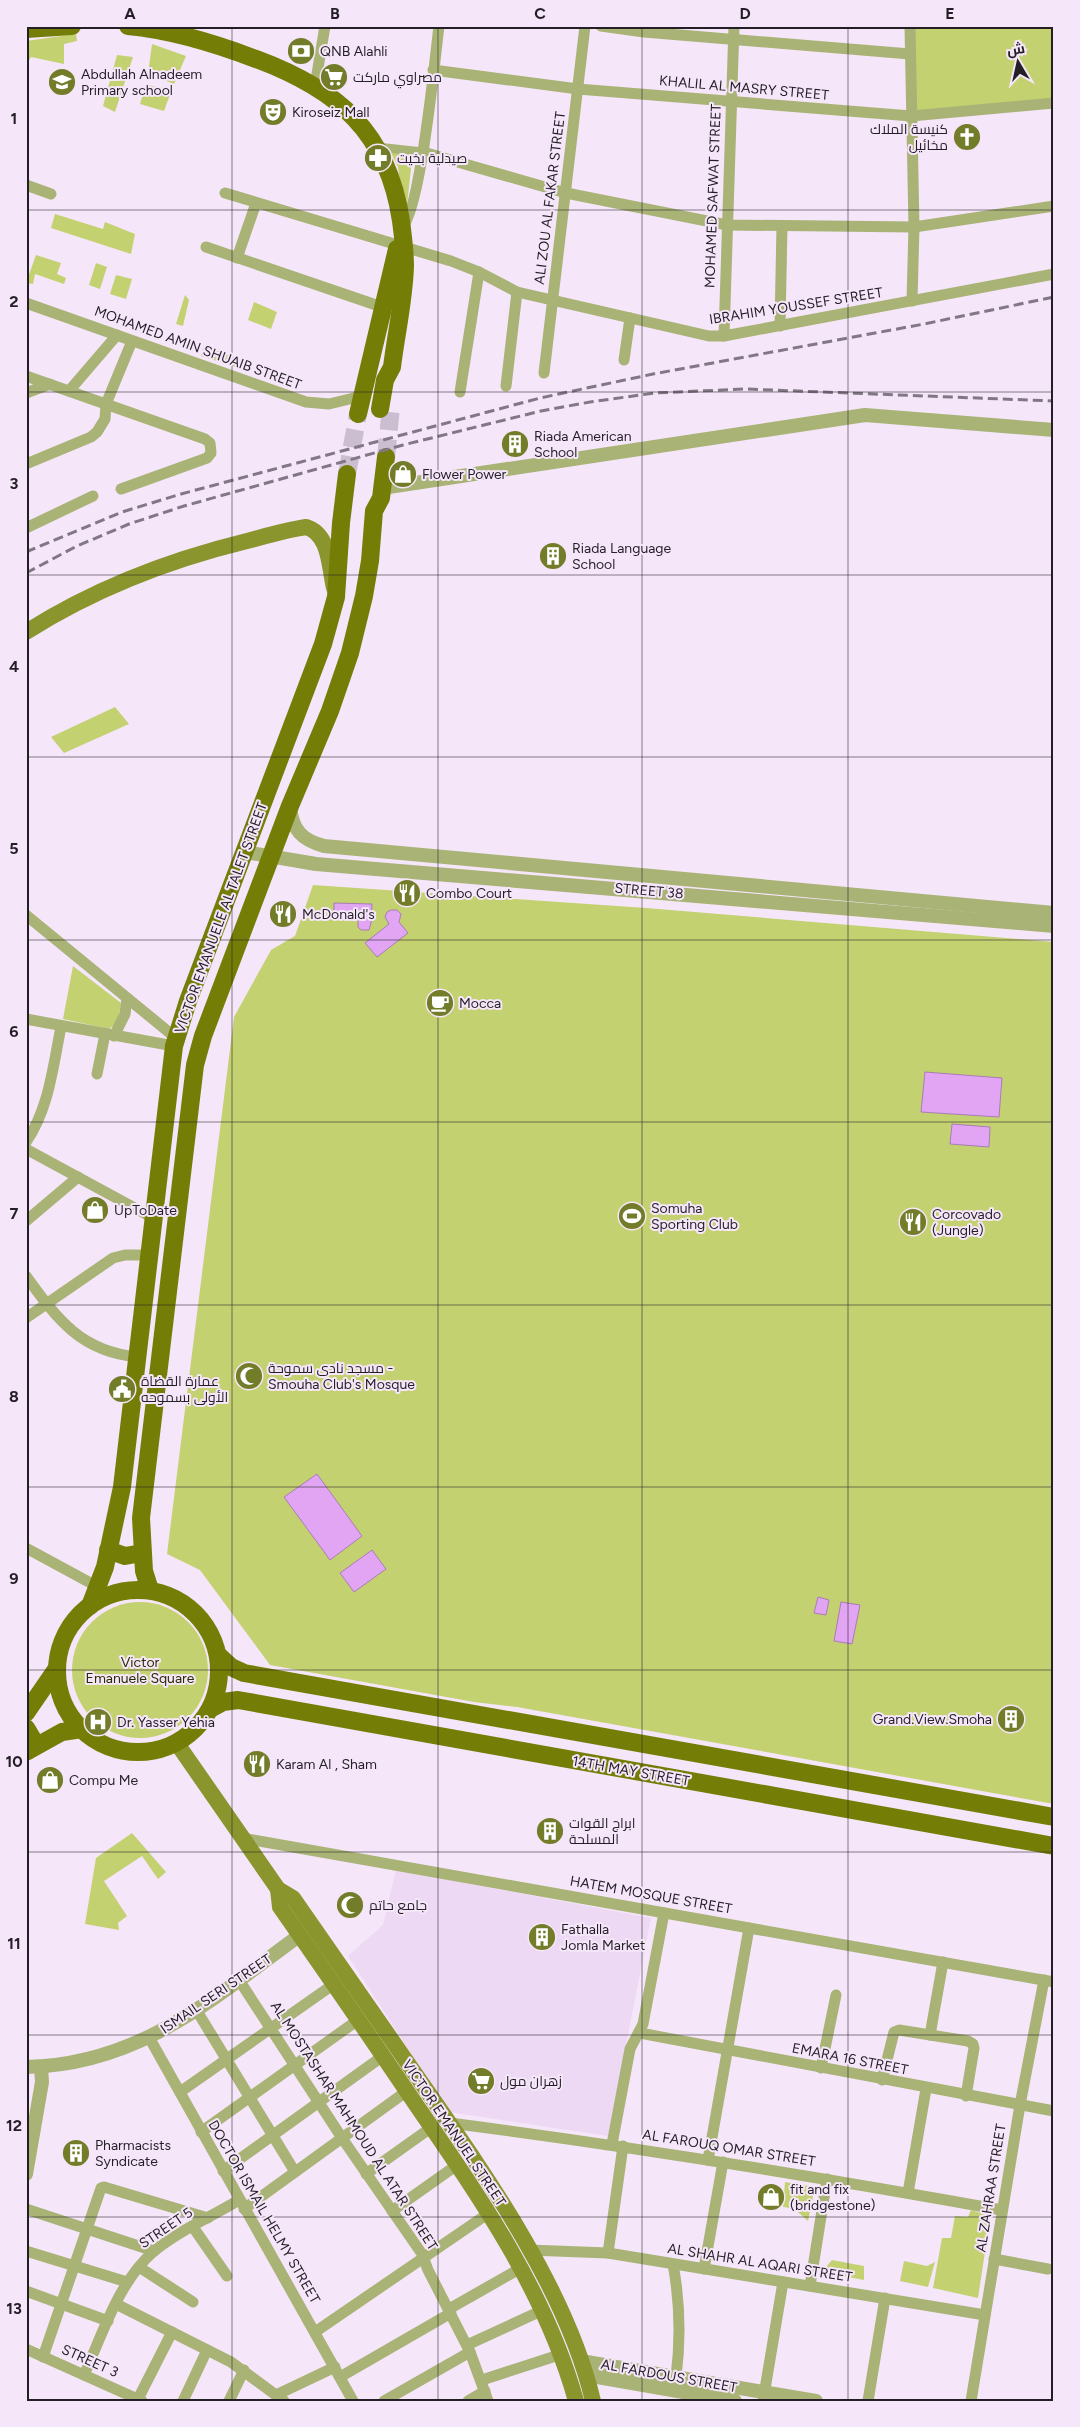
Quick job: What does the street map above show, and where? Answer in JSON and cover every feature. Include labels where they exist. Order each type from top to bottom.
[{"type":"main road","points":[[26,29],[72,26]]},
{"type":"main road","points":[[128,26],[194,32],[287,71],[316,86],[346,109],[362,125],[377,147],[391,177],[399,208],[404,280],[392,368],[394,381],[385,408]]},
{"type":"main road","points":[[358,414],[382,307],[401,238]]},
{"type":"main road","name":"VICTOR EMANUELE AL TALET STREET","points":[[150,1590],[144,1571],[141,1518],[195,1065],[203,1036],[272,858],[290,806],[330,711],[350,653],[367,578],[374,511],[370,494],[380,456],[382,488],[379,502],[374,511]]},
{"type":"main road","name":"VICTOR EMANUELE AL TALET STREET","points":[[90,1606],[98,1587],[108,1550],[122,1487],[175,1042],[188,1001],[323,644],[336,597],[341,522],[347,474]]},
{"type":"main road","points":[[26,632],[87,598],[165,563],[198,553],[306,527],[315,530],[321,536],[336,597]]},
{"type":"main road","points":[[323,644],[350,653]]},
{"type":"main road","points":[[108,1550],[125,1556],[142,1553]]},
{"type":"main road","points":[[150,1590],[171,1596],[190,1607],[205,1623],[214,1639],[218,1656],[219,1679],[210,1709],[201,1722],[176,1742],[152,1750],[127,1751],[111,1747],[95,1739],[73,1719],[61,1696],[57,1668],[62,1642],[69,1628],[90,1606],[118,1592],[150,1590]]},
{"type":"main road","name":"14TH MAY STREET","points":[[218,1656],[244,1673],[1054,1817]]},
{"type":"main road","points":[[26,1713],[57,1668]]},
{"type":"main road","name":"14TH MAY STREET","points":[[210,1709],[223,1702],[238,1700],[1054,1846]]},
{"type":"main road","points":[[26,1728],[32,1738],[28,1751]]},
{"type":"main road","points":[[28,1751],[62,1732],[82,1729]]},
{"type":"main road","name":"VICTOR EMANUEL STREET","points":[[176,1742],[278,1889],[293,1898],[484,2174],[529,2250],[558,2307],[584,2368],[593,2398]]},
{"type":"main road","points":[[665,1777],[665,1760],[673,1750]]},
{"type":"main road","name":"VICTOR EMANUEL STREET","points":[[278,1889],[280,1907],[407,2090],[489,2213],[543,2310],[562,2354],[576,2400]]},
{"type":"main road","points":[[576,2400],[593,2398]]},
{"type":"street","points":[[316,86],[325,26]]},
{"type":"street","points":[[401,238],[410,216],[423,152],[439,26]]},
{"type":"street","name":"ALI ZOU AL FAKAR STREET","points":[[544,373],[585,26]]},
{"type":"street","points":[[601,26],[644,29],[734,40],[910,54]]},
{"type":"street","name":"MOHAMED SAFWAT STREET","points":[[724,336],[734,26]]},
{"type":"street","points":[[910,26],[914,227],[912,301]]},
{"type":"street","name":"KHALIL AL MASRY STREET","points":[[433,70],[578,90],[911,116],[1054,103]]},
{"type":"street","points":[[377,147],[423,152],[566,193],[727,225],[914,227],[1054,206]]},
{"type":"street","points":[[26,186],[51,194]]},
{"type":"street","name":"IBRAHIM YOUSSEF STREET","points":[[225,193],[256,203],[401,238],[422,251],[479,272],[517,292],[701,335],[724,336],[1054,274]]},
{"type":"street","points":[[237,258],[256,203]]},
{"type":"street","points":[[780,326],[782,226]]},
{"type":"street","points":[[206,247],[382,307]]},
{"type":"street","points":[[460,392],[479,272]]},
{"type":"street","points":[[506,386],[517,292]]},
{"type":"street","name":"MOHAMED AMIN SHUAIB STREET","points":[[26,303],[306,402],[329,404],[362,396]]},
{"type":"street","points":[[624,360],[630,318]]},
{"type":"street","points":[[69,391],[117,335]]},
{"type":"street","points":[[26,464],[91,437],[102,426],[106,404],[132,341]]},
{"type":"street","points":[[26,376],[205,439],[211,446],[211,452],[207,458],[121,489]]},
{"type":"street","points":[[26,394],[50,384]]},
{"type":"street","points":[[382,488],[865,415],[1054,430]]},
{"type":"street","points":[[26,528],[93,496]]},
{"type":"street","name":"STREET 38","points":[[290,806],[293,825],[300,835],[324,846],[1054,913]]},
{"type":"street","name":"STREET 38","points":[[245,852],[272,858],[325,865],[1054,926]]},
{"type":"street","points":[[26,915],[127,998],[175,1042]]},
{"type":"street","points":[[97,1074],[109,1035],[125,1014],[127,998]]},
{"type":"street","points":[[26,1019],[109,1035],[175,1042]]},
{"type":"street","points":[[26,1142],[34,1131],[46,1102],[61,1027]]},
{"type":"street","points":[[26,1149],[155,1219]]},
{"type":"street","points":[[26,1221],[78,1177]]},
{"type":"street","points":[[26,1318],[113,1258],[125,1255],[151,1255]]},
{"type":"street","points":[[26,1276],[46,1304],[85,1342],[112,1353],[138,1357]]},
{"type":"street","points":[[26,1548],[98,1587]]},
{"type":"street","name":"HATEM MOSQUE STREET","points":[[242,1838],[1049,1981]]},
{"type":"street","points":[[608,2253],[617,2145],[630,2049],[640,2033],[664,1913]]},
{"type":"street","points":[[708,2160],[749,1928]]},
{"type":"street","name":"ISMAIL SERI STREET","points":[[26,2067],[41,2067],[99,2056],[150,2039],[197,2010],[300,1935]]},
{"type":"street","points":[[930,2035],[943,1962]]},
{"type":"street","name":"AL MOSTASHAR MAHMOUD AL ATAR STREET","points":[[239,1980],[342,2138],[424,2258],[428,2270],[469,2348],[485,2390]]},
{"type":"street","name":"AL ZAHRAA STREET","points":[[971,2401],[1020,2105],[1049,1981]]},
{"type":"street","points":[[180,2092],[334,1984]]},
{"type":"street","points":[[821,2068],[836,1995]]},
{"type":"street","points":[[197,2010],[295,2172]]},
{"type":"street","points":[[201,2132],[358,2020]]},
{"type":"street","points":[[882,2080],[894,2032],[899,2030],[968,2041],[973,2044],[966,2096]]},
{"type":"street","name":"EMARA 16 STREET","points":[[640,2033],[926,2089],[1054,2111]]},
{"type":"street","name":"DOCTOR ISMAIL HELMY STREET","points":[[150,2039],[338,2372],[352,2401]]},
{"type":"street","points":[[223,2171],[383,2056]]},
{"type":"street","points":[[27,2166],[42,2082],[41,2067]]},
{"type":"street","points":[[908,2193],[926,2089]]},
{"type":"street","name":"STREET 5","points":[[84,2375],[127,2282],[154,2251],[208,2218],[242,2205],[295,2172],[407,2090]]},
{"type":"street","name":"AL FAROUQ OMAR STREET","points":[[450,2123],[617,2145],[828,2179],[1002,2210]]},
{"type":"street","points":[[366,2174],[432,2127]]},
{"type":"street","points":[[704,2269],[723,2162]]},
{"type":"street","points":[[392,2211],[457,2165]]},
{"type":"street","points":[[810,2286],[828,2179]]},
{"type":"street","points":[[43,2357],[100,2190],[103,2188],[208,2218]]},
{"type":"street","points":[[26,2209],[154,2251]]},
{"type":"street","points":[[315,2332],[489,2213]]},
{"type":"street","points":[[193,2228],[227,2276]]},
{"type":"street","name":"AL SHAHR AL AQARI STREET","points":[[529,2250],[608,2253],[985,2315]]},
{"type":"street","points":[[26,2251],[127,2282]]},
{"type":"street","points":[[994,2259],[1048,2269]]},
{"type":"street","points":[[673,2264],[680,2309],[679,2354],[676,2377]]},
{"type":"street","points":[[139,2266],[193,2302]]},
{"type":"street","points":[[116,2304],[244,2370],[279,2398],[338,2372],[450,2311],[521,2268]]},
{"type":"street","points":[[764,2396],[783,2282]]},
{"type":"street","points":[[26,2291],[108,2321]]},
{"type":"street","points":[[868,2401],[885,2298]]},
{"type":"street","points":[[384,2401],[469,2348],[543,2310]]},
{"type":"street","points":[[140,2400],[172,2332]]},
{"type":"street","name":"STREET 3","points":[[26,2349],[140,2400]]},
{"type":"street","points":[[182,2401],[207,2350]]},
{"type":"street","points":[[468,2401],[485,2390],[562,2354]]},
{"type":"street","name":"AL FARDOUS STREET","points":[[584,2368],[676,2377],[764,2396],[816,2401]]},
{"type":"street","name":"AL FARDOUS STREET","points":[[584,2368],[696,2397],[735,2401]]},
{"type":"street","points":[[229,2401],[244,2370]]},
{"type":"shaded area","points":[[334,903],[372,904],[369,930],[361,930],[358,927],[358,919],[334,919]]},
{"type":"shaded area","points":[[397,910],[401,914],[399,922],[408,933],[377,957],[365,943],[389,924],[385,917],[387,912]]},
{"type":"shaded area","points":[[925,1072],[1002,1078],[999,1117],[921,1112]]},
{"type":"shaded area","points":[[952,1124],[990,1127],[989,1147],[950,1144]]},
{"type":"shaded area","points":[[317,1474],[362,1536],[330,1560],[284,1497]]},
{"type":"shaded area","points":[[372,1550],[386,1569],[354,1592],[340,1573]]},
{"type":"shaded area","points":[[818,1597],[829,1600],[826,1615],[814,1613]]},
{"type":"shaded area","points":[[841,1602],[860,1605],[852,1644],[834,1641]]},
{"type":"shaded area","points":[[396,1870],[651,1918],[608,2136],[449,2112],[348,1956],[383,1925]]},
{"type":"green space","points":[[910,26],[1054,26],[1054,99],[911,116]]},
{"type":"green space","points":[[76,34],[77,41],[64,44],[64,64],[31,57],[26,66],[26,41]]},
{"type":"green space","points":[[152,44],[186,56],[174,84],[148,74]]},
{"type":"green space","points":[[117,55],[133,57],[115,112],[103,106]]},
{"type":"green space","points":[[146,84],[171,92],[164,111],[140,104]]},
{"type":"green space","points":[[390,151],[413,151],[407,205],[403,204],[398,167]]},
{"type":"green space","points":[[55,214],[103,229],[105,222],[135,234],[131,254],[51,228]]},
{"type":"green space","points":[[36,255],[61,263],[57,274],[66,278],[64,284],[35,274],[33,284],[26,283]]},
{"type":"green space","points":[[96,263],[107,267],[100,289],[89,285]]},
{"type":"green space","points":[[116,275],[132,279],[126,299],[110,294]]},
{"type":"green space","points":[[185,295],[189,300],[183,326],[176,324]]},
{"type":"green space","points":[[254,302],[277,312],[271,329],[248,320]]},
{"type":"green space","points":[[204,346],[242,360],[239,368],[201,356]]},
{"type":"green space","points":[[115,707],[129,724],[64,753],[51,737]]},
{"type":"green space","name":"Somuha Sporting Club","points":[[313,885],[646,908],[1054,942],[1054,1804],[517,1707],[474,1702],[270,1665],[200,1570],[167,1554],[234,1017],[271,950],[295,936]]},
{"type":"green space","points":[[73,966],[121,1003],[118,1022],[109,1029],[63,1019]]},
{"type":"green space","name":"Victor Emanuele Square","points":[[140,1602],[166,1607],[178,1613],[188,1622],[197,1632],[203,1644],[208,1670],[203,1696],[197,1708],[188,1718],[178,1727],[166,1733],[140,1738],[114,1733],[102,1727],[92,1718],[83,1708],[77,1696],[72,1670],[77,1644],[83,1632],[92,1622],[102,1613],[114,1607]]},
{"type":"green space","points":[[132,1833],[166,1872],[158,1879],[142,1856],[104,1881],[127,1916],[118,1923],[119,1930],[85,1924],[96,1858]]},
{"type":"green space","points":[[785,2182],[815,2187],[808,2221],[794,2210],[783,2207]]},
{"type":"green space","points":[[971,2210],[984,2214],[990,2219],[978,2298],[933,2288],[942,2238],[951,2238],[955,2216],[968,2217]]},
{"type":"green space","points":[[832,2260],[864,2266],[864,2280],[827,2273],[827,2266]]},
{"type":"green space","points":[[904,2261],[927,2266],[935,2262],[928,2287],[900,2281]]},
{"type":"tunnel","points":[[386,457],[391,407]]},
{"type":"tunnel","points":[[347,474],[358,414]]},
{"type":"railway","points":[[26,552],[122,512],[181,494],[540,398],[653,374],[924,324],[1054,297]]},
{"type":"railway","points":[[26,573],[77,546],[129,524],[184,506],[403,445],[541,411],[590,402],[655,393],[745,389],[1054,401]]},
{"type":"place","name":"QNB Alahli","points":[[301,51]]},
{"type":"place","name":"مصراوي ماركت","points":[[334,77]]},
{"type":"place","name":"Abdullah Alnadeem Primary school","points":[[62,82]]},
{"type":"place","name":"Kiroseiz Mall","points":[[273,112]]},
{"type":"place","name":"كنيسة الملاك مخائيل","points":[[967,137]]},
{"type":"place","name":"صيدلية بخيت","points":[[378,158]]},
{"type":"place","name":"Riada American School","points":[[515,444]]},
{"type":"place","name":"Flower Power","points":[[403,474]]},
{"type":"place","name":"Riada Language School","points":[[553,556]]},
{"type":"place","name":"Combo Court","points":[[407,893]]},
{"type":"place","name":"McDonald's","points":[[283,914]]},
{"type":"place","name":"Mocca","points":[[440,1003]]},
{"type":"place","name":"UpToDate","points":[[95,1210]]},
{"type":"place","name":"Somuha Sporting Club","points":[[632,1216]]},
{"type":"place","name":"Corcovado (Jungle)","points":[[913,1222]]},
{"type":"place","name":"مسجد نادى سموحة - Smouha Club's Mosque","points":[[249,1376]]},
{"type":"place","name":"عمارة القضاة الأولى بسموحه","points":[[122,1389]]},
{"type":"place","name":"Grand.View.Smoha","points":[[1011,1719]]},
{"type":"place","name":"Dr. Yasser Yehia","points":[[98,1722]]},
{"type":"place","name":"Karam Al , Sham","points":[[257,1764]]},
{"type":"place","name":"Compu Me","points":[[50,1780]]},
{"type":"place","name":"ابراج القوات المسلحة","points":[[550,1831]]},
{"type":"place","name":"جامع حاتم","points":[[350,1905]]},
{"type":"place","name":"Fathalla Jomla Market","points":[[542,1937]]},
{"type":"place","name":"زهران مول","points":[[481,2081]]},
{"type":"place","name":"Pharmacists Syndicate","points":[[76,2153]]},
{"type":"place","name":"fit and fix (bridgestone)","points":[[771,2197]]}]
